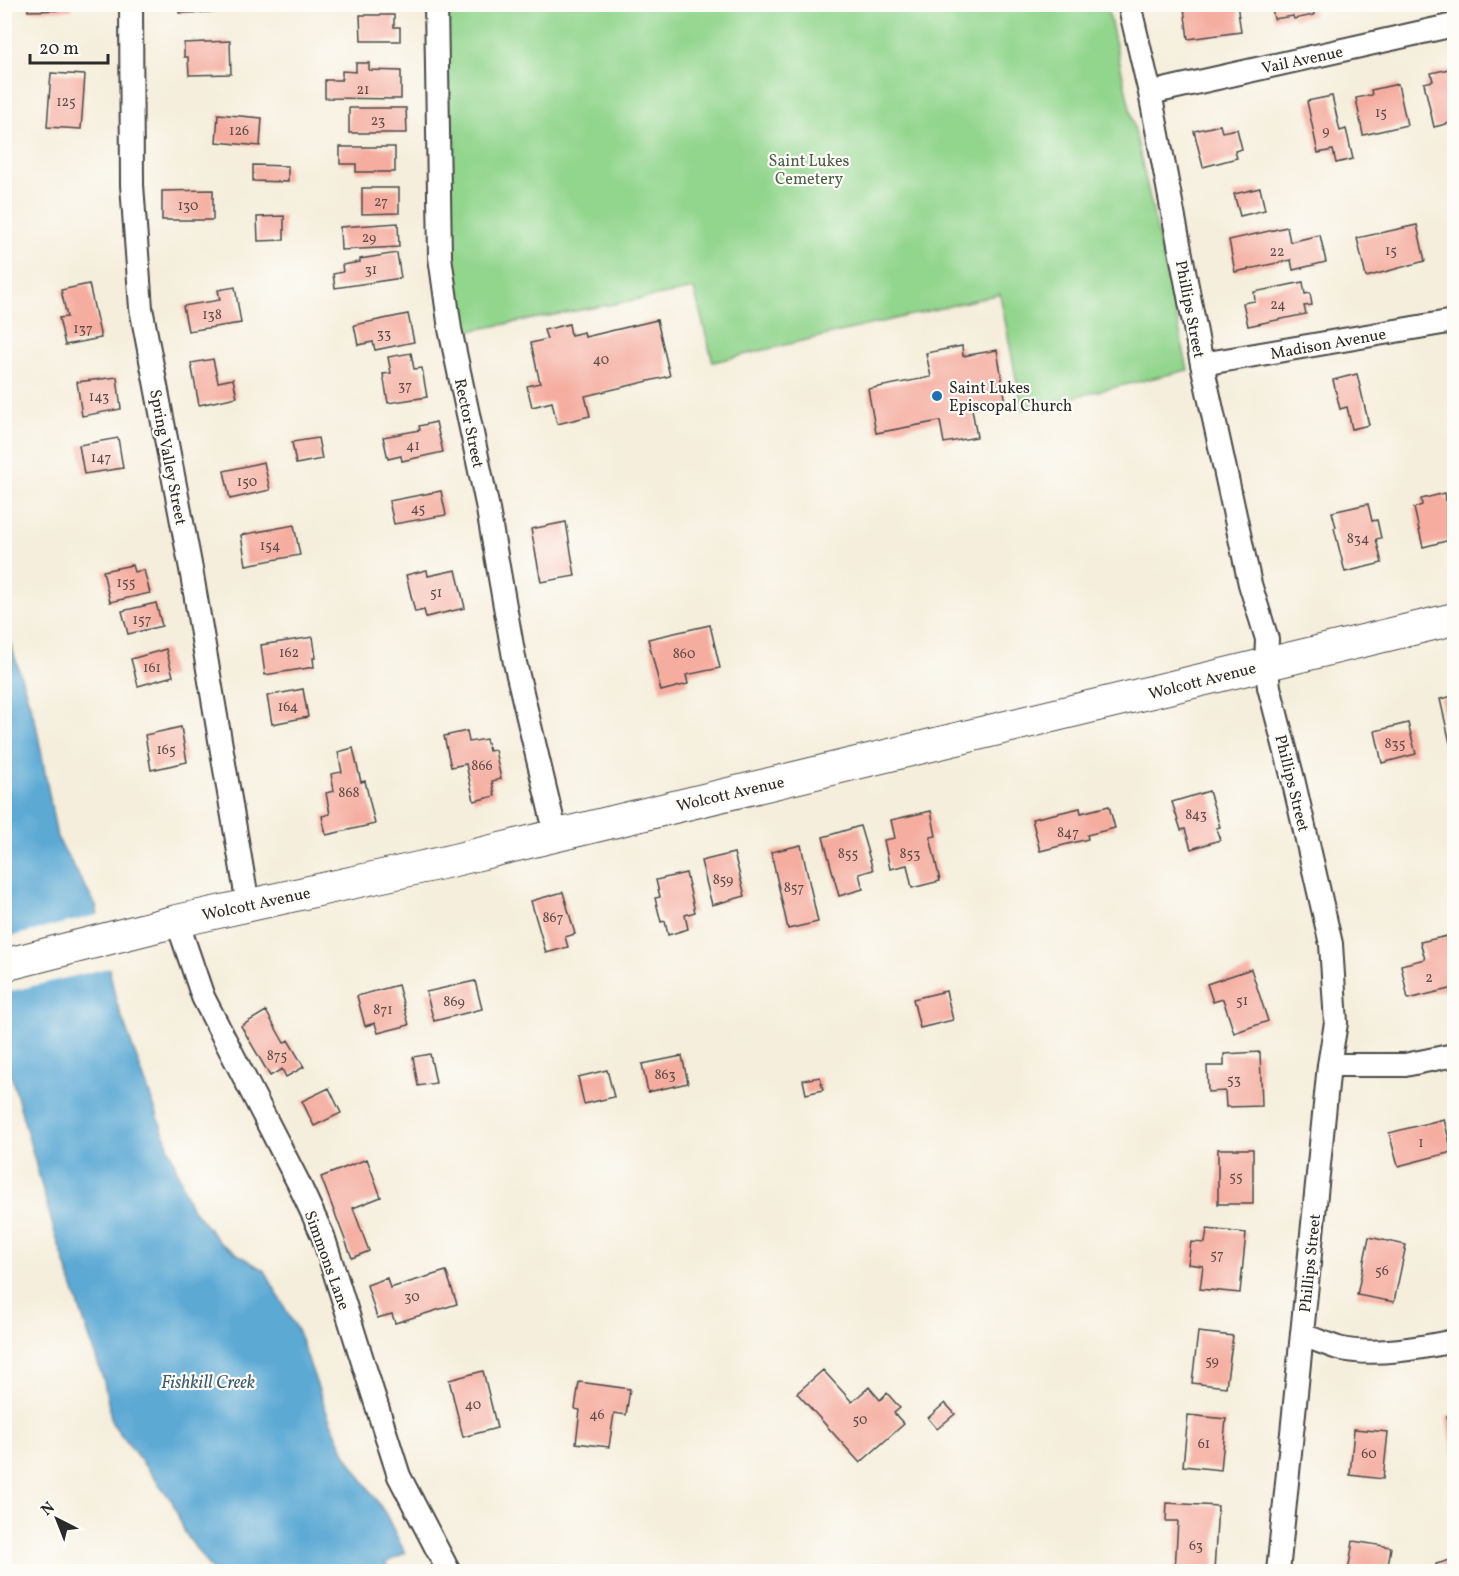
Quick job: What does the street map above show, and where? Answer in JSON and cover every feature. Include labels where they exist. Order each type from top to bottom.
[{"type":"main road","name":"Wolcott Avenue","points":[[4,965],[167,924],[556,835],[1455,619]]},
{"type":"street","name":"Spring Valley Street","points":[[131,4],[132,185],[141,308],[190,569],[248,905]]},
{"type":"street","name":"Rector Street","points":[[436,4],[440,257],[450,329],[487,504],[515,663],[556,835]]},
{"type":"street","name":"Phillips Street","points":[[1129,4],[1150,93],[1202,364],[1250,584],[1267,639],[1266,664],[1269,687],[1330,944],[1336,1023],[1329,1065],[1278,1572]]},
{"type":"street","name":"Vail Avenue","points":[[1150,93],[1455,25]]},
{"type":"street","name":"Madison Avenue","points":[[1202,364],[1455,321]]},
{"type":"street","name":"Simmons Lane","points":[[167,924],[298,1182],[322,1236],[399,1476],[449,1572]]},
{"type":"street","points":[[1329,1065],[1405,1065],[1455,1055]]},
{"type":"street","points":[[1302,1335],[1339,1348],[1382,1351],[1422,1348],[1455,1341]]},
{"type":"green space","name":"Saint Lukes Cemetery","points":[[441,5],[1107,5],[1188,370],[1022,409],[1000,294],[713,362],[694,289],[462,332],[449,231]]},
{"type":"water","name":"Fishkill Creek","points":[[4,623],[36,724],[57,837],[96,906],[116,1001],[190,1206],[220,1243],[265,1271],[299,1334],[327,1413],[346,1455],[385,1513],[405,1553],[385,1563],[391,1571],[212,1571],[185,1533],[172,1501],[112,1423],[104,1382],[54,1230],[5,1053]]},
{"type":"pier","points":[[101,914],[112,967],[4,993],[5,938]]},
{"type":"building","points":[[28,4],[72,4],[72,10],[28,11]]},
{"type":"building","points":[[179,4],[215,4],[215,12],[179,13]]},
{"type":"building","points":[[1197,4],[1237,4],[1241,32],[1188,39],[1184,8],[1198,6]]},
{"type":"building","points":[[1271,4],[1312,4],[1314,15],[1294,19],[1293,16],[1274,19]]},
{"type":"building","points":[[360,15],[394,15],[394,27],[400,27],[400,41],[361,41]]},
{"type":"building","points":[[230,41],[231,74],[189,75],[188,57],[184,57],[184,43]]},
{"type":"building","points":[[356,63],[369,63],[369,70],[401,71],[401,99],[325,98],[325,80],[342,80],[342,71],[356,72]]},
{"type":"building","points":[[1449,69],[1454,93],[1454,122],[1434,127],[1424,83],[1433,81],[1431,73]]},
{"type":"building","points":[[51,73],[85,75],[81,129],[47,127]]},
{"type":"building","points":[[1398,84],[1407,125],[1363,135],[1356,98],[1372,95],[1371,90]]},
{"type":"building","points":[[1332,96],[1340,131],[1346,129],[1353,159],[1336,163],[1333,150],[1318,153],[1307,101]]},
{"type":"building","points":[[349,108],[406,108],[407,133],[349,133]]},
{"type":"building","points":[[218,114],[262,118],[260,146],[216,142]]},
{"type":"building","points":[[1220,125],[1222,132],[1237,129],[1242,149],[1235,151],[1237,158],[1203,167],[1194,131]]},
{"type":"building","points":[[340,147],[395,147],[395,172],[356,172],[356,164],[340,164]]},
{"type":"building","points":[[253,165],[288,166],[288,182],[253,181]]},
{"type":"building","points":[[362,188],[399,188],[399,213],[362,214]]},
{"type":"building","points":[[1260,188],[1265,210],[1240,216],[1234,194]]},
{"type":"building","points":[[213,190],[213,220],[162,220],[162,191]]},
{"type":"building","points":[[284,216],[284,240],[258,241],[257,217]]},
{"type":"building","points":[[398,223],[399,247],[341,250],[340,227]]},
{"type":"building","points":[[1417,225],[1425,261],[1366,277],[1357,238]]},
{"type":"building","points":[[1287,227],[1290,242],[1320,235],[1326,262],[1293,270],[1291,260],[1235,272],[1229,240]]},
{"type":"building","points":[[397,253],[401,278],[335,288],[333,274],[343,272],[342,265],[360,262],[360,259]]},
{"type":"building","points":[[1303,282],[1305,294],[1310,293],[1312,305],[1304,306],[1306,314],[1248,326],[1243,303],[1255,301],[1254,292]]},
{"type":"building","points":[[89,284],[101,338],[65,345],[59,318],[67,317],[61,290]]},
{"type":"building","points":[[235,287],[241,323],[188,331],[183,306],[220,300],[218,290]]},
{"type":"building","points":[[408,314],[414,342],[375,350],[373,342],[358,345],[354,325]]},
{"type":"building","points":[[657,320],[670,376],[585,396],[590,416],[557,424],[552,402],[532,407],[527,386],[540,383],[531,343],[547,339],[544,330],[569,324],[571,335],[584,332],[585,337]]},
{"type":"building","name":"Saint Lukes Episcopal Church","points":[[962,346],[963,356],[997,350],[1006,403],[972,409],[977,437],[944,443],[940,421],[876,433],[868,389],[931,377],[926,353]]},
{"type":"building","points":[[411,353],[414,369],[422,368],[427,397],[388,403],[383,374],[391,373],[388,357]]},
{"type":"building","points":[[213,359],[218,382],[233,379],[237,397],[199,405],[191,363]]},
{"type":"building","points":[[1357,374],[1369,425],[1352,429],[1347,407],[1340,409],[1333,380]]},
{"type":"building","points":[[117,377],[121,409],[82,416],[77,382]]},
{"type":"building","points":[[436,422],[443,452],[402,461],[401,456],[388,459],[383,437],[420,430],[419,426]]},
{"type":"building","points":[[118,438],[123,468],[84,474],[79,445]]},
{"type":"building","points":[[318,438],[322,459],[296,464],[292,442]]},
{"type":"building","points":[[264,462],[270,490],[230,499],[224,471]]},
{"type":"building","points":[[441,491],[446,515],[394,524],[389,501]]},
{"type":"building","points":[[1445,493],[1446,500],[1454,498],[1454,539],[1423,547],[1414,508],[1422,505],[1421,499]]},
{"type":"building","points":[[1368,504],[1372,521],[1377,520],[1381,538],[1376,539],[1382,563],[1345,572],[1332,512]]},
{"type":"building","points":[[566,522],[575,576],[541,582],[531,529]]},
{"type":"building","points":[[294,525],[300,555],[246,565],[241,535]]},
{"type":"building","points":[[132,565],[134,572],[144,570],[150,593],[110,602],[103,571]]},
{"type":"building","points":[[427,570],[428,576],[456,570],[465,608],[426,617],[424,610],[415,612],[406,575]]},
{"type":"building","points":[[156,603],[162,626],[128,634],[122,611]]},
{"type":"building","points":[[710,625],[720,668],[686,675],[688,684],[661,691],[648,639]]},
{"type":"building","points":[[313,637],[316,658],[313,658],[314,667],[265,675],[261,645]]},
{"type":"building","points":[[166,649],[173,676],[138,686],[131,659]]},
{"type":"building","points":[[303,689],[308,717],[272,724],[267,696]]},
{"type":"building","points":[[1454,696],[1454,742],[1450,743],[1440,699]]},
{"type":"building","points":[[1408,723],[1416,754],[1382,763],[1375,731]]},
{"type":"building","points":[[181,727],[187,762],[151,770],[145,735]]},
{"type":"building","points":[[467,731],[469,742],[486,739],[489,751],[495,750],[501,779],[492,781],[495,796],[474,801],[466,764],[451,767],[444,736]]},
{"type":"building","points":[[353,748],[361,782],[365,781],[375,824],[326,835],[322,816],[330,814],[326,793],[334,791],[331,774],[342,772],[338,752]]},
{"type":"building","points":[[1209,791],[1220,827],[1216,828],[1220,840],[1191,849],[1185,829],[1181,830],[1172,802]]},
{"type":"building","points":[[1109,806],[1115,828],[1087,835],[1088,839],[1040,851],[1032,819],[1080,808],[1081,813]]},
{"type":"building","points":[[931,811],[936,836],[930,837],[940,881],[912,888],[907,865],[890,869],[884,840],[895,838],[891,820]]},
{"type":"building","points":[[860,826],[873,870],[859,874],[863,889],[839,896],[823,837]]},
{"type":"building","points":[[801,845],[818,922],[788,929],[771,852]]},
{"type":"building","points":[[734,853],[745,896],[712,905],[701,861]]},
{"type":"building","points":[[686,873],[695,912],[685,915],[688,929],[668,935],[665,921],[661,922],[655,898],[660,897],[656,880]]},
{"type":"building","points":[[563,892],[575,934],[565,937],[568,947],[546,953],[531,901]]},
{"type":"building","points":[[1452,935],[1454,988],[1408,999],[1401,965],[1425,959],[1420,942]]},
{"type":"building","points":[[1251,969],[1268,1021],[1234,1033],[1223,999],[1213,1002],[1207,984]]},
{"type":"building","points":[[475,981],[482,1009],[434,1021],[426,992]]},
{"type":"building","points":[[398,985],[409,1025],[378,1033],[375,1023],[365,1026],[357,996]]},
{"type":"building","points":[[946,991],[953,1020],[920,1028],[913,999]]},
{"type":"building","points":[[266,1011],[284,1043],[288,1040],[304,1067],[286,1077],[282,1069],[270,1076],[241,1026]]},
{"type":"building","points":[[1260,1052],[1262,1106],[1226,1107],[1225,1091],[1208,1092],[1207,1066],[1224,1066],[1224,1054]]},
{"type":"building","points":[[430,1054],[436,1083],[418,1086],[413,1057]]},
{"type":"building","points":[[682,1056],[688,1083],[648,1092],[642,1064]]},
{"type":"building","points":[[607,1070],[614,1097],[584,1104],[578,1077]]},
{"type":"building","points":[[820,1077],[823,1090],[806,1094],[803,1080]]},
{"type":"building","points":[[329,1088],[341,1113],[314,1126],[302,1101]]},
{"type":"building","points":[[1444,1119],[1452,1152],[1398,1166],[1389,1133]]},
{"type":"building","points":[[1218,1149],[1253,1149],[1253,1204],[1218,1204]]},
{"type":"building","points":[[367,1159],[381,1197],[353,1208],[369,1251],[352,1258],[321,1177]]},
{"type":"building","points":[[1207,1229],[1246,1233],[1240,1293],[1200,1289],[1203,1266],[1188,1264],[1191,1242],[1205,1243]]},
{"type":"building","points":[[1369,1237],[1406,1245],[1394,1302],[1357,1295]]},
{"type":"building","points":[[446,1271],[457,1304],[395,1323],[392,1314],[377,1318],[367,1285],[387,1278],[390,1288]]},
{"type":"building","points":[[1198,1332],[1233,1336],[1226,1387],[1192,1383]]},
{"type":"building","points":[[823,1370],[852,1402],[869,1387],[880,1400],[887,1393],[900,1408],[894,1413],[904,1424],[860,1463],[797,1393]]},
{"type":"building","points":[[483,1371],[497,1428],[463,1437],[449,1380]]},
{"type":"building","points":[[579,1382],[630,1389],[626,1415],[614,1413],[609,1447],[576,1443],[580,1410],[575,1409]]},
{"type":"building","points":[[945,1403],[955,1414],[937,1429],[928,1418]]},
{"type":"building","points":[[1188,1415],[1226,1419],[1221,1470],[1183,1466]]},
{"type":"building","points":[[1454,1415],[1454,1453],[1453,1453],[1447,1416]]},
{"type":"building","points":[[1354,1429],[1388,1432],[1383,1479],[1350,1475]]},
{"type":"building","points":[[1167,1503],[1218,1506],[1214,1571],[1175,1569],[1178,1521],[1166,1521]]},
{"type":"building","points":[[1353,1541],[1391,1547],[1387,1572],[1348,1572]]},
{"type":"building","points":[[1454,1559],[1454,1572],[1438,1572],[1436,1564]]},
{"type":"place","name":"Saint Lukes Episcopal Church","points":[[937,396]]}]
